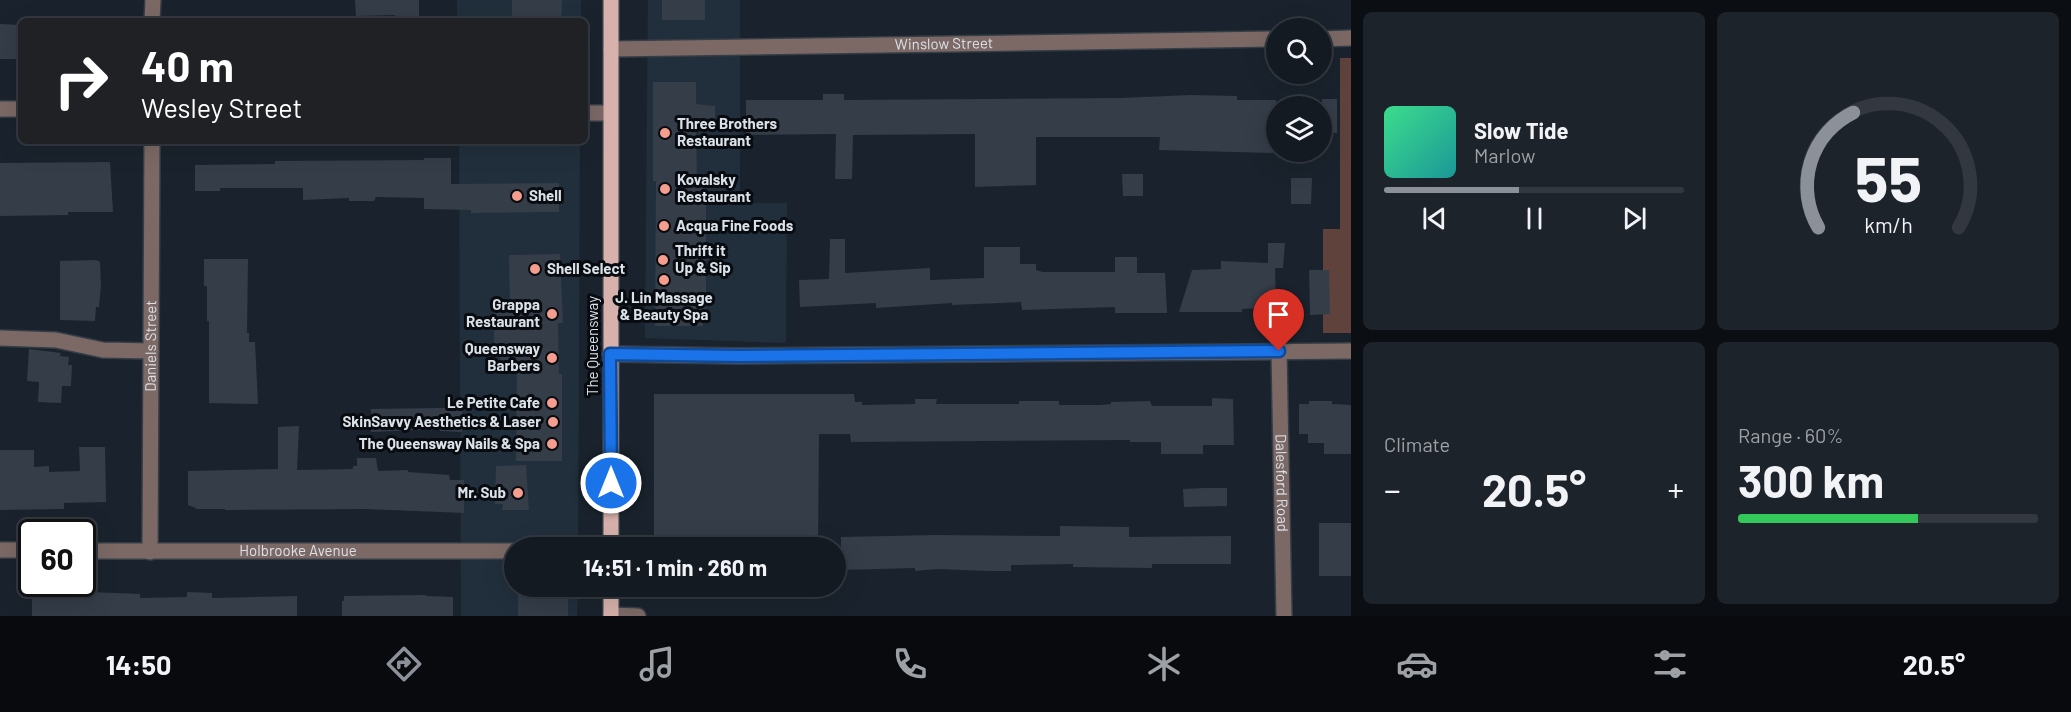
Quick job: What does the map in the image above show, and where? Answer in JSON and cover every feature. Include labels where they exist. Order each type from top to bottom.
[{"type":"main road","name":"The Queensway","points":[[611,0],[611,537]]},
{"type":"main road","points":[[611,597],[611,616]]},
{"type":"street","points":[[153,0],[153,18]]},
{"type":"street","points":[[1332,39],[1351,38]]},
{"type":"street","name":"Winslow Street","points":[[611,49],[1266,39]]},
{"type":"street","points":[[0,109],[18,109]]},
{"type":"street","points":[[588,113],[610,113]]},
{"type":"street","name":"Daniels Street","points":[[150,552],[152,144]]},
{"type":"street","points":[[0,338],[56,340],[103,350],[151,351]]},
{"type":"street","name":"Dalesford Road","points":[[1279,351],[1284,616]]},
{"type":"street","points":[[610,354],[751,356],[1351,351]]},
{"type":"street","points":[[0,550],[18,550]]},
{"type":"street","name":"Holbrooke Avenue","points":[[96,551],[504,551]]},
{"type":"street","points":[[611,616],[638,616]]},
{"type":"shaded area","points":[[457,0],[581,0],[581,18],[457,18]]},
{"type":"shaded area","points":[[648,0],[740,0],[740,203],[787,203],[786,343],[645,338]]},
{"type":"shaded area","points":[[1340,58],[1351,58],[1351,333],[1323,333],[1323,229],[1340,229]]},
{"type":"shaded area","points":[[459,144],[580,144],[578,537],[504,537],[504,597],[578,597],[577,616],[461,616]]},
{"type":"building","points":[[355,0],[419,0],[419,18],[395,18],[395,15],[356,16]]},
{"type":"building","points":[[512,0],[562,0],[561,18],[512,18]]},
{"type":"building","points":[[662,0],[705,0],[705,20],[662,20]]},
{"type":"building","points":[[0,24],[18,25],[18,59],[0,59]]},
{"type":"building","points":[[653,82],[696,82],[696,104],[715,106],[715,125],[696,125],[697,181],[702,181],[703,190],[706,190],[706,316],[702,317],[703,326],[655,326],[656,181],[653,181]]},
{"type":"building","points":[[823,94],[844,94],[844,100],[1237,96],[1237,100],[1266,100],[1266,153],[1159,150],[1160,137],[1036,137],[1036,185],[975,187],[975,134],[853,135],[852,179],[835,179],[836,134],[746,135],[746,100],[823,100]]},
{"type":"building","points":[[1332,99],[1337,99],[1337,133],[1332,133]]},
{"type":"building","points":[[424,158],[451,158],[451,184],[559,183],[559,212],[471,213],[471,210],[424,209],[424,198],[376,197],[374,201],[349,201],[349,198],[303,200],[303,188],[220,188],[220,191],[195,191],[195,165],[275,164],[275,161],[424,160]]},
{"type":"building","points":[[110,162],[113,212],[0,216],[0,163]]},
{"type":"building","points":[[1122,174],[1143,174],[1143,196],[1123,196]]},
{"type":"building","points":[[1291,178],[1312,178],[1311,204],[1291,204]]},
{"type":"building","points":[[830,239],[845,239],[845,273],[930,268],[930,280],[984,278],[984,247],[1020,247],[1020,264],[1036,264],[1036,270],[1043,272],[1115,272],[1115,257],[1137,257],[1137,273],[1165,273],[1167,313],[1115,313],[1115,307],[1022,310],[1021,302],[952,305],[952,303],[876,308],[876,303],[800,307],[799,280],[829,279]]},
{"type":"building","points":[[1268,243],[1285,243],[1283,268],[1275,268],[1276,307],[1242,309],[1242,312],[1179,312],[1192,270],[1221,269],[1221,261],[1268,263]]},
{"type":"building","points":[[560,254],[563,323],[558,323],[559,374],[562,374],[562,461],[516,461],[517,364],[501,364],[500,354],[494,354],[494,306],[510,305],[509,255]]},
{"type":"building","points":[[204,259],[248,259],[247,333],[249,333],[249,342],[255,342],[258,404],[209,403],[209,321],[207,321],[207,286],[204,286]]},
{"type":"building","points":[[96,260],[100,262],[101,285],[95,321],[60,320],[60,261]]},
{"type":"building","points":[[1309,270],[1329,270],[1330,314],[1310,315]]},
{"type":"building","points":[[29,349],[61,353],[60,356],[69,357],[68,365],[72,365],[71,386],[62,386],[61,403],[38,402],[39,382],[27,381]]},
{"type":"building","points":[[654,394],[854,394],[855,402],[862,402],[862,405],[915,404],[915,399],[937,399],[936,404],[1019,404],[1019,401],[1059,401],[1059,405],[1100,405],[1111,404],[1111,402],[1150,401],[1152,406],[1212,406],[1212,398],[1233,399],[1234,445],[1203,445],[1203,454],[1161,454],[1161,442],[1130,442],[1130,440],[851,442],[850,434],[819,434],[818,537],[654,537]]},
{"type":"building","points":[[1309,401],[1332,401],[1332,404],[1351,405],[1351,454],[1324,454],[1324,443],[1308,443],[1308,434],[1299,434],[1299,404],[1309,404]]},
{"type":"building","points":[[462,408],[462,432],[440,431],[440,429],[371,432],[371,409]]},
{"type":"building","points":[[299,426],[297,470],[353,469],[353,466],[357,466],[357,458],[376,458],[378,471],[408,470],[408,472],[449,475],[450,480],[464,480],[464,513],[366,509],[225,510],[196,509],[188,505],[188,471],[278,469],[278,427]]},
{"type":"building","points":[[79,447],[105,447],[106,502],[64,503],[64,509],[0,510],[0,450],[34,450],[34,467],[49,466],[49,472],[80,471]]},
{"type":"building","points":[[526,465],[529,510],[502,510],[503,504],[495,504],[496,466]]},
{"type":"building","points":[[1227,488],[1227,506],[1184,507],[1183,489]]},
{"type":"building","points":[[1319,523],[1351,523],[1351,576],[1319,576]]},
{"type":"building","points":[[1060,526],[1129,527],[1129,537],[1231,536],[1231,564],[1152,564],[1152,568],[1073,567],[1073,564],[1011,565],[1011,571],[937,569],[915,571],[915,568],[846,570],[846,537],[841,537],[936,535],[1060,536]]},
{"type":"building","points":[[96,592],[140,594],[140,598],[187,597],[187,592],[212,593],[212,598],[297,596],[297,616],[32,616],[32,597],[96,597]]},
{"type":"building","points":[[344,596],[453,597],[453,616],[342,616]]},
{"type":"building","points":[[518,597],[568,597],[568,616],[518,616]]},
{"type":"place","name":"Three Brothers Restaurant","points":[[665,133]]},
{"type":"place","name":"Kovalsky Restaurant","points":[[665,189]]},
{"type":"place","name":"Shell","points":[[517,196]]},
{"type":"place","name":"Acqua Fine Foods","points":[[664,226]]},
{"type":"place","name":"Thrift it Up & Sip","points":[[663,260]]},
{"type":"place","name":"Shell Select","points":[[535,269]]},
{"type":"place","name":"J. Lin Massage & Beauty Spa","points":[[664,280]]},
{"type":"place","name":"Grappa Restaurant","points":[[552,314]]},
{"type":"place","name":"Queensway Barbers","points":[[552,358]]},
{"type":"place","name":"Le Petite Cafe","points":[[552,403]]},
{"type":"place","name":"SkinSavvy Aesthetics & Laser","points":[[553,422]]},
{"type":"place","name":"The Queensway Nails & Spa","points":[[552,444]]},
{"type":"place","name":"Mr. Sub","points":[[518,493]]},
{"type":"route","points":[[611,483],[610,354],[739,356],[1279,351]]}]
